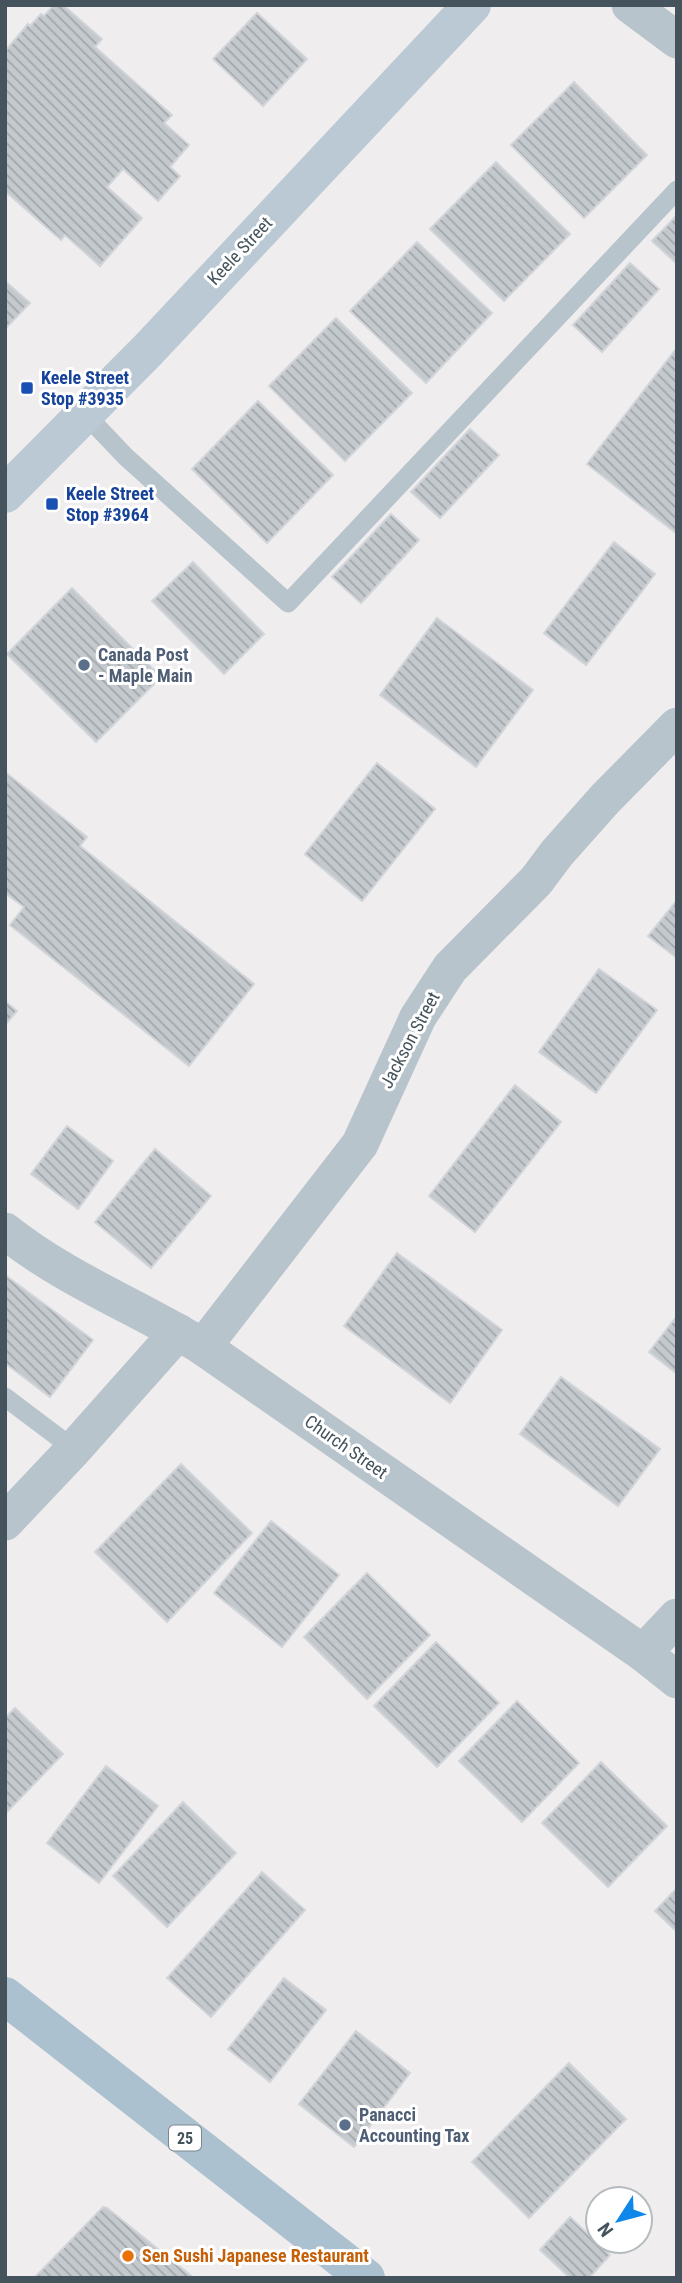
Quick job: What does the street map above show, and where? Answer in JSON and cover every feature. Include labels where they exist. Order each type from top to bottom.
[{"type":"main road","name":"Keele Street","points":[[5,494],[148,350],[472,5]]},
{"type":"main road","name":"25","points":[[5,1996],[366,2278]]},
{"type":"street","points":[[629,5],[677,40]]},
{"type":"street","name":"Jackson Street","points":[[5,1522],[74,1450],[190,1340],[360,1144],[418,1017],[450,968],[536,881],[605,799],[677,726]]},
{"type":"street","name":"Church Street","points":[[5,1231],[95,1289],[190,1340],[643,1653],[677,1680]]},
{"type":"street","points":[[643,1653],[677,1617]]},
{"type":"lane","points":[[84,413],[126,457],[288,603],[677,190]]},
{"type":"lane","points":[[5,1397],[74,1450]]},
{"type":"building","points":[[54,5],[63,5],[102,39],[95,47],[172,115],[164,123],[189,145],[170,167],[180,176],[158,201],[123,169],[107,187],[142,218],[100,266],[65,235],[61,240],[5,191],[5,47],[7,49],[28,24],[30,26],[41,14],[44,16]]},
{"type":"building","points":[[257,13],[307,59],[263,106],[213,59]]},
{"type":"building","points":[[574,82],[647,155],[584,218],[511,145]]},
{"type":"building","points":[[496,162],[570,234],[504,301],[430,229]]},
{"type":"building","points":[[677,215],[677,264],[652,241]]},
{"type":"building","points":[[417,242],[492,313],[426,383],[350,311]]},
{"type":"building","points":[[630,263],[659,289],[602,352],[573,325]]},
{"type":"building","points":[[5,281],[30,303],[5,329]]},
{"type":"building","points":[[336,318],[412,393],[345,461],[269,386]]},
{"type":"building","points":[[677,349],[677,534],[587,464]]},
{"type":"building","points":[[258,401],[333,475],[267,543],[192,469]]},
{"type":"building","points":[[470,429],[499,455],[440,518],[411,492]]},
{"type":"building","points":[[391,514],[419,540],[361,603],[332,577]]},
{"type":"building","points":[[614,542],[655,574],[586,665],[544,633]]},
{"type":"building","points":[[193,562],[264,634],[224,674],[152,601]]},
{"type":"building","name":"Canada Post - Maple Main","points":[[72,588],[161,677],[96,742],[7,654]]},
{"type":"building","points":[[437,618],[533,690],[476,767],[380,695]]},
{"type":"building","points":[[377,763],[435,809],[362,901],[305,854]]},
{"type":"building","points":[[5,772],[87,837],[80,846],[254,984],[189,1066],[10,925],[24,907],[5,893]]},
{"type":"building","points":[[677,900],[677,958],[648,936]]},
{"type":"building","points":[[599,969],[657,1010],[596,1093],[539,1052]]},
{"type":"building","points":[[5,1001],[17,1011],[5,1025]]},
{"type":"building","points":[[515,1085],[561,1122],[475,1232],[429,1196]]},
{"type":"building","points":[[67,1126],[113,1161],[78,1209],[31,1174]]},
{"type":"building","points":[[155,1149],[211,1196],[151,1268],[95,1222]]},
{"type":"building","points":[[397,1253],[502,1330],[450,1403],[344,1326]]},
{"type":"building","points":[[5,1275],[93,1340],[50,1397],[5,1363]]},
{"type":"building","points":[[677,1316],[677,1374],[649,1352]]},
{"type":"building","points":[[561,1377],[660,1449],[618,1506],[520,1434]]},
{"type":"building","points":[[181,1464],[252,1533],[167,1622],[95,1552]]},
{"type":"building","points":[[271,1521],[339,1575],[282,1647],[214,1593]]},
{"type":"building","points":[[367,1573],[430,1635],[367,1699],[304,1637]]},
{"type":"building","points":[[436,1642],[499,1703],[437,1767],[374,1706]]},
{"type":"building","points":[[517,1701],[579,1763],[522,1822],[459,1761]]},
{"type":"building","points":[[15,1708],[63,1754],[5,1814],[5,1718]]},
{"type":"building","points":[[601,1762],[667,1826],[608,1887],[542,1823]]},
{"type":"building","points":[[106,1766],[158,1806],[99,1883],[47,1843]]},
{"type":"building","points":[[183,1802],[236,1853],[167,1927],[113,1876]]},
{"type":"building","points":[[262,1872],[305,1910],[211,2017],[167,1978]]},
{"type":"building","points":[[677,1888],[677,1932],[655,1911]]},
{"type":"building","points":[[284,1978],[326,2010],[270,2082],[228,2049]]},
{"type":"building","points":[[356,2031],[410,2073],[354,2147],[299,2104]]},
{"type":"building","points":[[569,2063],[626,2119],[529,2218],[472,2162]]},
{"type":"building","points":[[103,2207],[107,2208],[194,2278],[34,2278]]},
{"type":"building","points":[[570,2217],[584,2230],[584,2255],[610,2255],[589,2278],[570,2278],[540,2250]]},
{"type":"place","name":"Keele Street Stop #3935","points":[[27,388]]},
{"type":"place","name":"Keele Street Stop #3964","points":[[52,504]]},
{"type":"place","name":"Canada Post - Maple Main","points":[[84,665]]},
{"type":"place","name":"Panacci Accounting Tax","points":[[345,2125]]},
{"type":"place","name":"Sen Sushi Japanese Restaurant","points":[[128,2256]]}]
